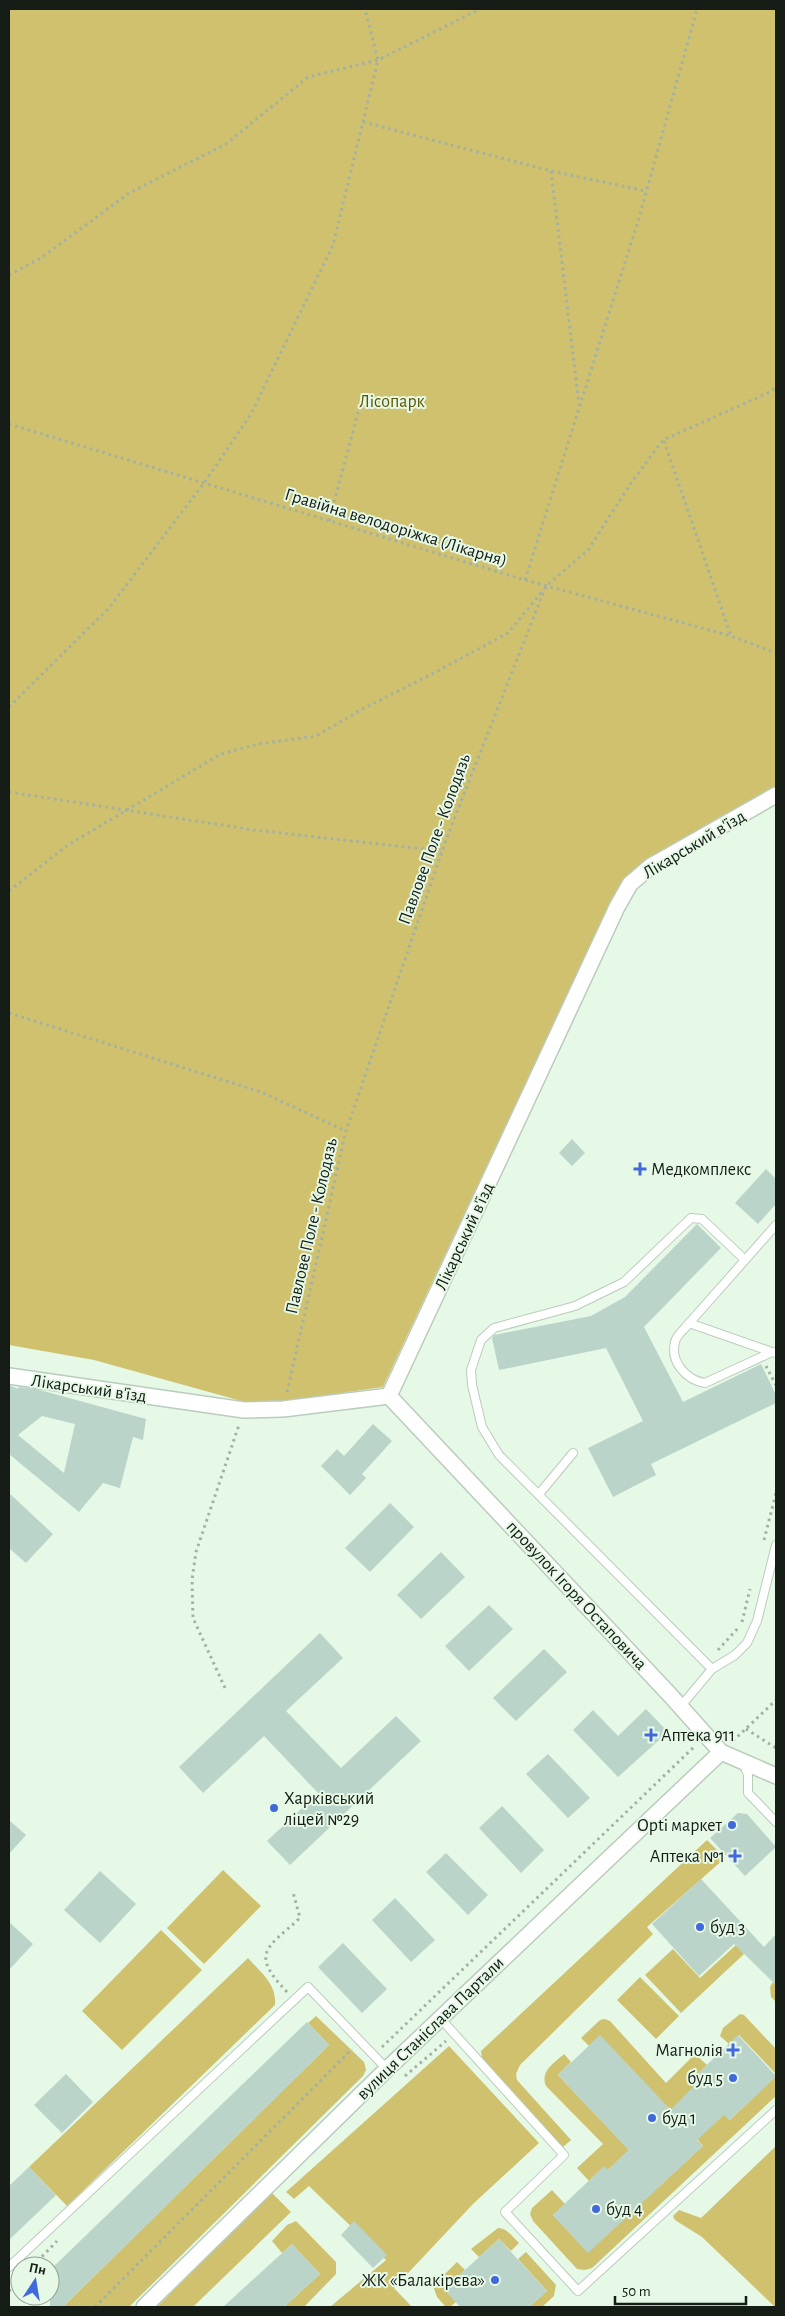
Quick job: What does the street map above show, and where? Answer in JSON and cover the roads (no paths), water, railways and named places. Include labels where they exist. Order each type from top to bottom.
[{"type":"street","name":"Лікарський в'їзд","points":[[9,1376],[244,1410],[283,1409],[335,1401],[389,1396],[617,907],[630,884],[650,866],[776,795]]},
{"type":"street","name":"провулок Ігоря Остаповича","points":[[389,1396],[681,1706],[721,1752],[776,1776]]},
{"type":"street","name":"вулиця Станіслава Партали","points":[[144,2307],[440,2018],[721,1752]]},
{"type":"lane","points":[[712,1669],[499,1455],[482,1427],[470,1370],[481,1340],[494,1328],[575,1306],[624,1282],[691,1218],[702,1219],[744,1259]]},
{"type":"lane","points":[[774,1353],[711,1382],[698,1382],[681,1370],[675,1352],[676,1339],[688,1323],[776,1225]]},
{"type":"lane","points":[[688,1323],[774,1353]]},
{"type":"lane","points":[[539,1494],[573,1453]]},
{"type":"lane","points":[[681,1706],[712,1669],[735,1655],[747,1643],[756,1621],[776,1545]]},
{"type":"lane","points":[[743,1762],[748,1775],[748,1793],[776,1822]]},
{"type":"lane","points":[[9,2267],[308,1987],[387,2069]]},
{"type":"lane","points":[[440,2018],[564,2154],[506,2212],[578,2291],[776,2110]]},
{"type":"place","name":"Медкомплекс","points":[[640,1169]]},
{"type":"place","name":"Аптека 911","points":[[651,1735]]},
{"type":"place","name":"Харківський ліцей №29","points":[[274,1808]]},
{"type":"place","name":"Opti маркет","points":[[732,1825]]},
{"type":"place","name":"Аптека №1","points":[[735,1856]]},
{"type":"place","name":"буд 3","points":[[700,1927]]},
{"type":"place","name":"Магнолія","points":[[733,2050]]},
{"type":"place","name":"буд 5","points":[[733,2078]]},
{"type":"place","name":"буд 1","points":[[652,2118]]},
{"type":"place","name":"буд 4","points":[[596,2209]]},
{"type":"place","name":"ЖК «Балакірєва»","points":[[495,2280]]},
{"type":"park label","name":"Лісопарк","points":[[392,401]]}]
